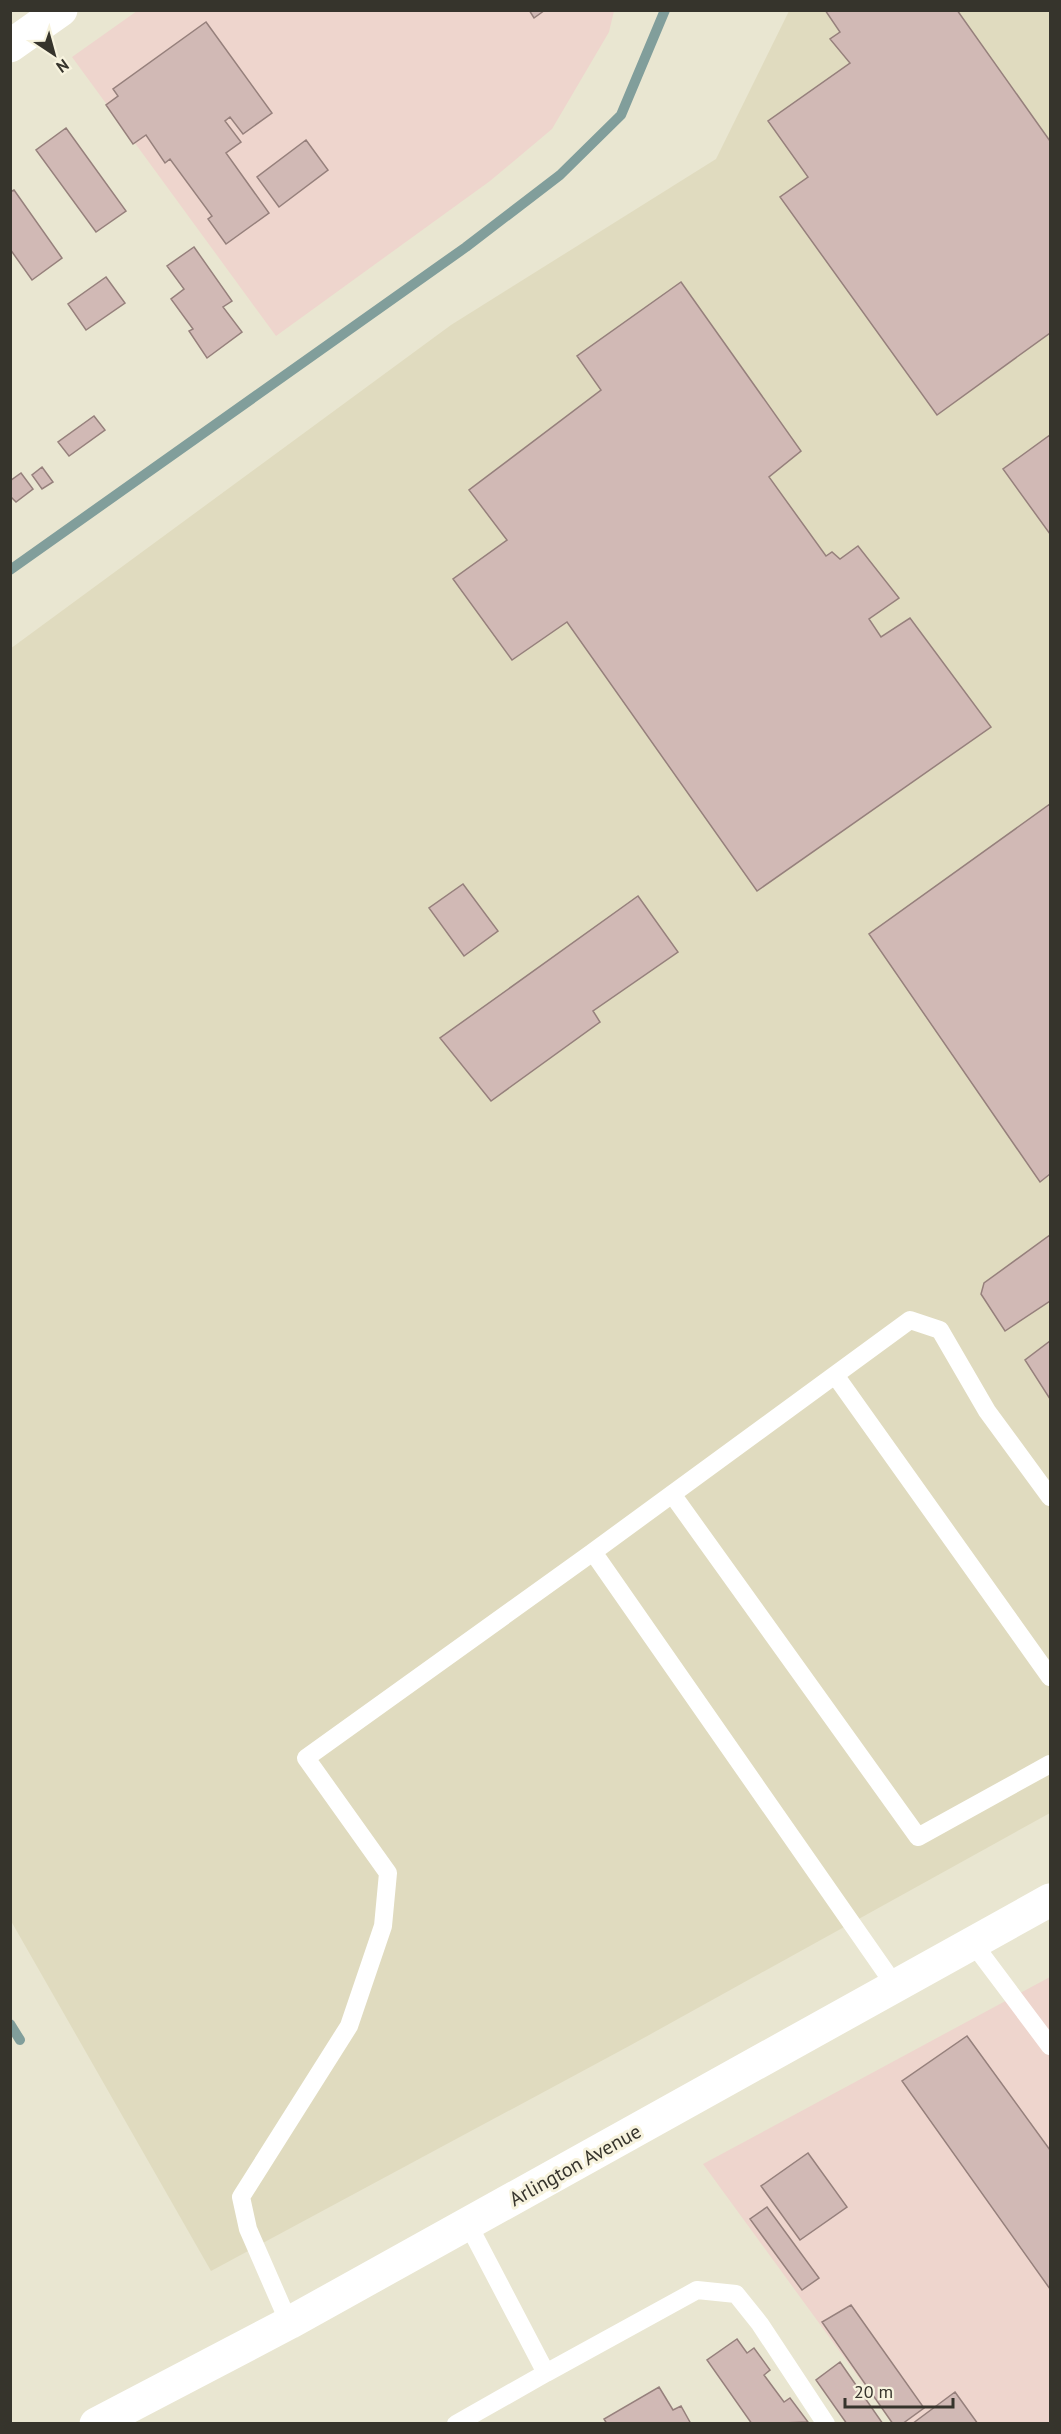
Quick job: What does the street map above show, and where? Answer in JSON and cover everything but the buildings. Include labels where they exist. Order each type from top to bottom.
[{"type":"main road","points":[[10,46],[61,10]]},
{"type":"main road","name":"Arlington Avenue","points":[[96,2424],[289,2323],[896,1988],[972,1942],[1050,1900]]},
{"type":"lane","points":[[289,2323],[248,2229],[241,2197],[349,2026],[383,1926],[388,1873],[306,1758],[910,1320],[940,1330],[987,1411],[1050,1497]]},
{"type":"lane","points":[[835,1375],[1050,1677]]},
{"type":"lane","points":[[672,1494],[918,1837],[1050,1764]]},
{"type":"lane","points":[[593,1552],[896,1988]]},
{"type":"lane","points":[[972,1942],[1050,2046]]},
{"type":"lane","points":[[468,2224],[546,2373]]},
{"type":"lane","points":[[456,2424],[697,2290],[736,2294],[760,2324],[826,2424]]},
{"type":"shaded area","points":[[137,11],[614,11],[609,32],[552,129],[490,181],[276,336],[72,57]]},
{"type":"shaded area","points":[[789,11],[1050,11],[1050,1813],[631,2045],[211,2271],[11,1921],[10,649],[451,325],[716,159]]},
{"type":"shaded area","points":[[1050,1977],[1050,2423],[892,2423],[703,2164]]},
{"type":"waterway","points":[[10,570],[466,247],[560,175],[621,115],[665,10]]},
{"type":"waterway","points":[[10,2024],[20,2040]]}]
